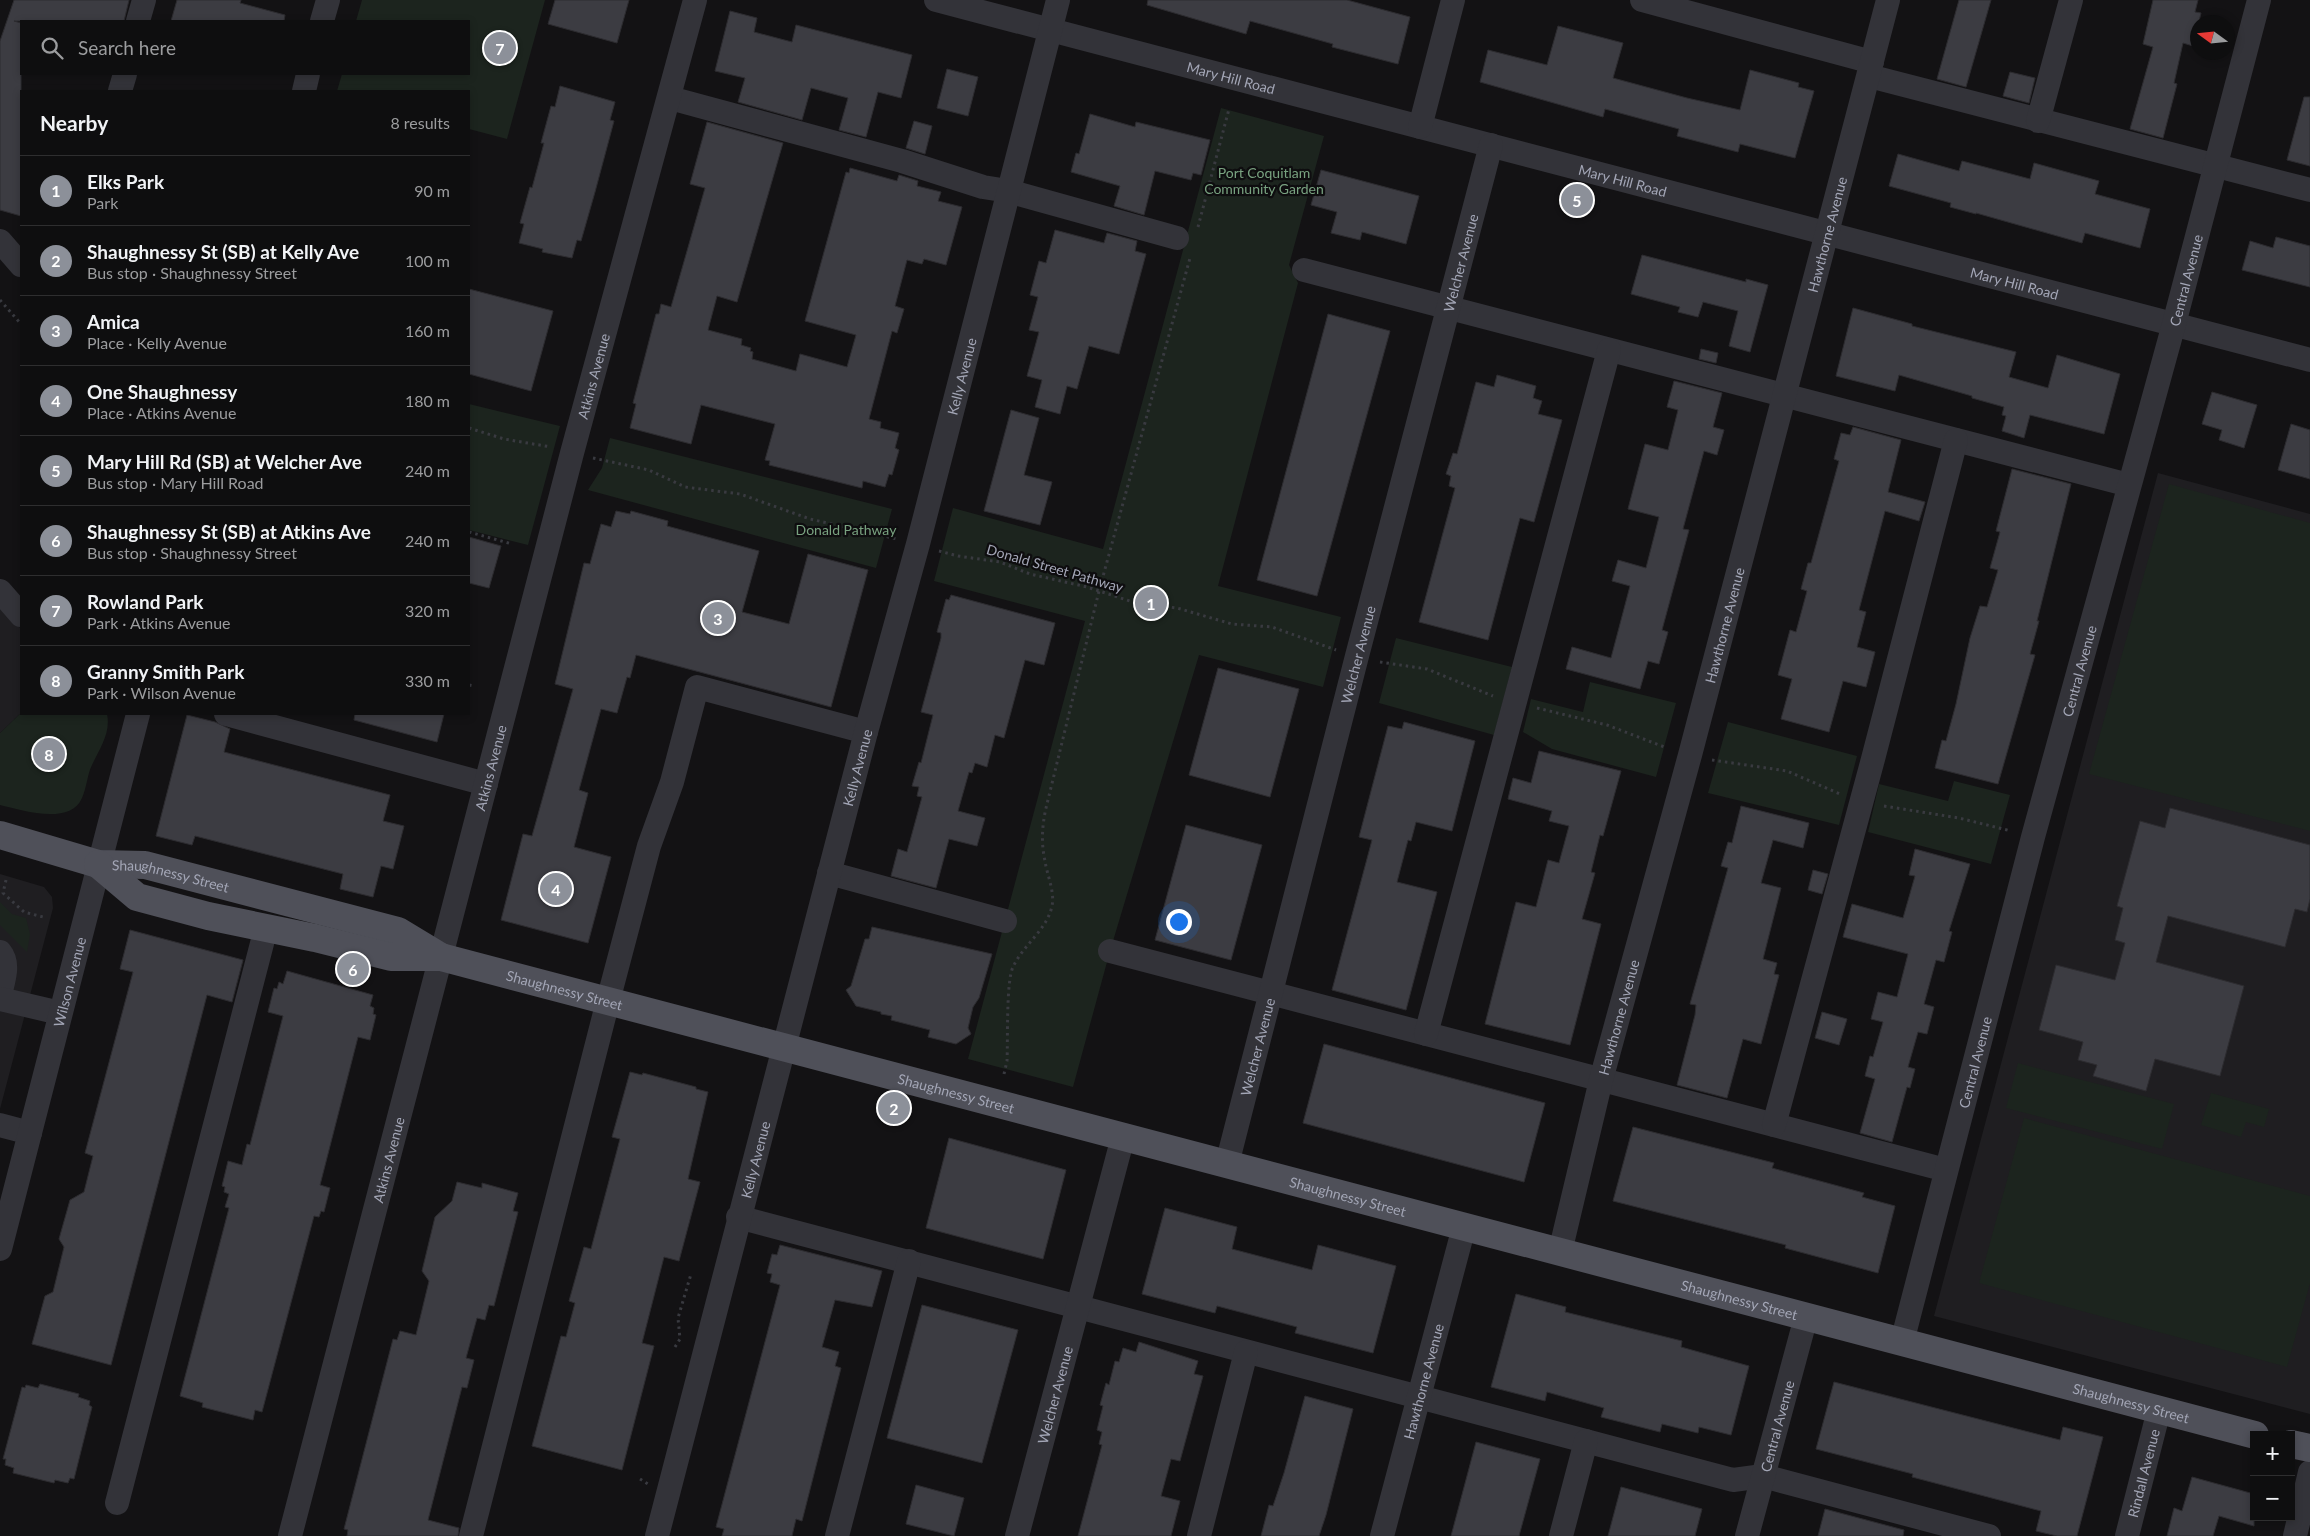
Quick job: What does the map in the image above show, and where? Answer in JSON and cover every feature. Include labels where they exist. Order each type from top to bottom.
[{"type":"main road","name":"Shaughnessy Street","points":[[0,835],[98,864],[145,865],[398,931],[441,957]]},
{"type":"main road","name":"Shaughnessy Street","points":[[98,864],[137,897],[208,916],[391,957],[441,957],[2250,1434]]},
{"type":"main road","points":[[2295,1445],[2310,1448]]},
{"type":"street","points":[[138,20],[144,0]]},
{"type":"street","points":[[322,20],[328,0]]},
{"type":"street","name":"Atkins Avenue","points":[[290,1536],[572,453],[670,98],[695,0]]},
{"type":"street","name":"Mary Hill Road","points":[[936,0],[2310,360]]},
{"type":"street","name":"Kelly Avenue","points":[[657,1536],[738,1217],[866,732],[918,544],[1058,0]]},
{"type":"street","points":[[1420,127],[1453,0]]},
{"type":"street","points":[[1642,0],[2038,120],[2310,190]]},
{"type":"street","name":"Hawthorne Avenue","points":[[1560,1252],[1601,1080],[1785,396],[1888,0]]},
{"type":"street","points":[[2038,120],[2071,0]]},
{"type":"street","name":"Central Avenue","points":[[1902,1342],[2033,837],[2174,324],[2259,0]]},
{"type":"street","points":[[120,90],[124,75]]},
{"type":"street","points":[[304,90],[308,75]]},
{"type":"street","points":[[670,98],[902,161],[983,187],[1008,191],[1188,242]]},
{"type":"street","name":"Welcher Avenue","points":[[1227,1164],[1359,646],[1491,145]]},
{"type":"street","points":[[0,242],[20,264]]},
{"type":"street","points":[[1304,270],[2129,485]]},
{"type":"street","points":[[1426,1034],[1609,350]]},
{"type":"street","points":[[1774,1125],[1874,759],[1956,440]]},
{"type":"street","points":[[0,591],[20,614]]},
{"type":"street","points":[[472,1536],[649,846],[672,782],[697,687],[866,732]]},
{"type":"street","name":"Wilson Avenue","points":[[0,1249],[138,715]]},
{"type":"street","points":[[230,715],[486,784]]},
{"type":"street","points":[[829,873],[1005,921]]},
{"type":"street","points":[[117,1503],[266,928]]},
{"type":"street","points":[[1110,951],[1946,1170]]},
{"type":"street","points":[[0,952],[3,956],[6,970],[0,995]]},
{"type":"street","points":[[0,999],[60,1013]]},
{"type":"street","points":[[0,1125],[30,1133]]},
{"type":"street","name":"Welcher Avenue","points":[[1017,1536],[1123,1137]]},
{"type":"street","points":[[738,1217],[1733,1480],[1763,1476],[1989,1536]]},
{"type":"street","name":"Hawthorne Avenue","points":[[1382,1536],[1464,1227]]},
{"type":"street","points":[[837,1536],[909,1261]]},
{"type":"street","name":"Central Avenue","points":[[1747,1536],[1806,1317]]},
{"type":"street","points":[[1199,1536],[1246,1352]]},
{"type":"street","name":"Rindall Avenue","points":[[2127,1536],[2159,1410]]},
{"type":"street","points":[[1561,1536],[1586,1441]]},
{"type":"street","points":[[2295,1536],[2310,1472]]},
{"type":"path","points":[[1004,1074],[1007,1061],[1010,974],[1019,956],[1042,927],[1052,908],[1051,891],[1043,848],[1043,822],[1099,591],[1188,242],[1230,109]]},
{"type":"path","points":[[0,300],[20,323]]},
{"type":"path","points":[[470,428],[504,439],[557,448]]},
{"type":"path","points":[[592,458],[649,470],[685,487],[740,494],[810,519],[899,540]]},
{"type":"path","points":[[470,533],[480,538],[512,544]]},
{"type":"path","name":"Donald Street Pathway","points":[[936,550],[958,556],[1000,562],[1030,574],[1099,591],[1136,603],[1193,612],[1226,623],[1272,627],[1340,651]]},
{"type":"path","points":[[1377,661],[1427,669],[1476,691],[1499,698]]},
{"type":"path","points":[[470,685],[475,686]]},
{"type":"path","points":[[1530,706],[1607,725],[1671,750]]},
{"type":"path","points":[[1710,760],[1787,771],[1846,797]]},
{"type":"path","points":[[1877,804],[1916,813],[1959,818],[2007,830]]},
{"type":"path","points":[[6,880],[3,893],[24,912],[43,917]]},
{"type":"path","points":[[675,1347],[680,1339],[678,1318],[691,1274]]},
{"type":"shaded area","points":[[2158,473],[2310,514],[2310,1414],[1934,1316]]},
{"type":"shaded area","points":[[0,606],[20,628],[20,714],[0,733]]},
{"type":"shaded area","points":[[0,874],[44,887],[52,897],[53,908],[0,1109]]},
{"type":"green space","points":[[362,0],[545,0],[507,139],[470,129],[470,90],[337,90],[342,75],[470,75],[470,20],[356,20]]},
{"type":"green space","name":"Port Coquitlam Community Garden","points":[[1221,108],[1324,136],[1289,265],[1298,283],[1218,586],[1341,617],[1323,687],[1199,655],[1110,951],[1073,1087],[968,1059],[1085,621],[934,581],[953,508],[1103,549]]},
{"type":"green space","points":[[470,404],[560,426],[528,545],[470,530]]},
{"type":"green space","name":"Donald Pathway","points":[[610,438],[892,509],[876,568],[588,490],[602,468]]},
{"type":"green space","points":[[2169,484],[2310,523],[2310,831],[2089,774]]},
{"type":"green space","points":[[1396,638],[1512,667],[1494,735],[1379,703]]},
{"type":"green space","points":[[1590,682],[1676,703],[1656,777],[1552,749],[1523,732],[1531,699],[1583,712]]},
{"type":"green space","points":[[20,714],[107,715],[108,721],[106,734],[90,769],[82,798],[76,807],[67,812],[56,814],[44,814],[0,805],[0,733]]},
{"type":"green space","points":[[1728,722],[1857,756],[1839,825],[1708,793]]},
{"type":"green space","points":[[1954,781],[2010,795],[1991,864],[1868,832],[1879,784],[1948,801]]},
{"type":"green space","points":[[0,902],[12,914],[26,918],[30,934],[27,952],[0,925]]},
{"type":"green space","points":[[2018,1063],[2174,1104],[2162,1149],[2006,1108]]},
{"type":"green space","points":[[2211,1093],[2269,1109],[2264,1127],[2246,1122],[2241,1137],[2201,1125]]},
{"type":"green space","points":[[2024,1118],[2310,1196],[2310,1283],[2287,1367],[1979,1283]]},
{"type":"building","points":[[14,0],[129,0],[124,20],[14,21],[20,23],[20,216],[0,210],[0,41]]},
{"type":"building","points":[[177,0],[241,0],[240,3],[285,15],[284,20],[171,20]]},
{"type":"building","points":[[555,0],[629,0],[617,43],[548,24]]},
{"type":"building","points":[[1148,0],[1347,0],[1410,17],[1398,64],[1332,47],[1333,44],[1250,21],[1246,34],[1147,5]]},
{"type":"building","points":[[1959,0],[1991,0],[1966,87],[1937,79]]},
{"type":"building","points":[[2153,0],[2198,0],[2195,12],[2201,13],[2201,15],[2190,15],[2190,45],[2183,43],[2174,83],[2177,84],[2163,138],[2130,129],[2153,47],[2143,44]]},
{"type":"building","points":[[730,11],[757,18],[754,32],[792,42],[796,25],[912,55],[901,98],[878,92],[866,137],[839,130],[848,98],[811,88],[802,120],[738,102],[745,78],[715,71]]},
{"type":"building","points":[[1558,26],[1623,43],[1613,78],[1687,98],[1740,110],[1750,70],[1799,83],[1798,87],[1814,91],[1795,158],[1740,144],[1738,152],[1677,136],[1679,129],[1605,109],[1603,117],[1480,82],[1488,50],[1547,65]]},
{"type":"building","points":[[947,69],[978,77],[968,116],[937,108]]},
{"type":"building","points":[[2010,72],[2035,78],[2029,103],[2003,96]]},
{"type":"building","points":[[560,86],[615,102],[610,120],[614,121],[595,192],[581,241],[577,240],[572,258],[542,252],[543,249],[519,243],[524,224],[520,223],[544,143],[541,143],[551,106],[555,107]]},
{"type":"building","points":[[2304,97],[2310,97],[2310,166],[2287,160]]},
{"type":"building","points":[[1090,114],[1135,127],[1136,122],[1210,140],[1201,175],[1193,173],[1191,180],[1155,171],[1144,215],[1114,206],[1120,186],[1071,172],[1076,153],[1079,154]]},
{"type":"building","points":[[914,121],[932,126],[925,154],[906,148]]},
{"type":"building","points":[[707,122],[783,143],[737,302],[717,296],[708,330],[742,339],[741,345],[751,348],[750,351],[753,352],[752,359],[796,371],[800,354],[847,367],[856,335],[805,321],[846,172],[849,173],[850,168],[897,181],[899,175],[918,181],[917,186],[941,192],[938,201],[962,207],[946,265],[924,259],[922,264],[907,260],[895,306],[904,309],[897,333],[892,331],[869,419],[881,422],[880,428],[899,433],[895,448],[899,450],[892,475],[889,474],[885,487],[863,481],[862,488],[769,465],[770,461],[765,460],[775,424],[701,405],[691,444],[630,428],[636,404],[633,403],[656,314],[659,314],[661,304],[671,307],[705,188],[690,184]]},
{"type":"building","points":[[1898,154],[1959,171],[1962,161],[2030,179],[2034,163],[2099,181],[2095,194],[2150,209],[2140,248],[2085,233],[2082,243],[1950,207],[1951,203],[1889,186]]},
{"type":"building","points":[[1321,170],[1419,196],[1406,244],[1362,232],[1360,240],[1331,233],[1337,212],[1311,205]]},
{"type":"building","points":[[1055,230],[1104,243],[1107,233],[1137,241],[1135,251],[1146,254],[1119,354],[1089,346],[1077,389],[1067,386],[1060,414],[1035,407],[1042,380],[1027,376],[1039,332],[1029,330],[1038,297],[1030,295],[1039,261],[1046,263]]},
{"type":"building","points":[[2276,237],[2310,246],[2310,287],[2242,270],[2250,241],[2273,248]]},
{"type":"building","points":[[1642,255],[1746,282],[1746,279],[1768,285],[1750,352],[1729,346],[1738,311],[1703,302],[1698,317],[1678,312],[1680,307],[1631,294]]},
{"type":"building","points":[[470,289],[553,311],[531,391],[470,374]]},
{"type":"building","points":[[1853,308],[1912,324],[1912,326],[2016,352],[2009,377],[2048,388],[2057,355],[2120,374],[2104,434],[2030,415],[2024,438],[2002,431],[2006,416],[2002,415],[2004,407],[1972,398],[1972,396],[1899,375],[1895,391],[1836,376]]},
{"type":"building","points":[[1328,314],[1390,331],[1317,596],[1257,580]]},
{"type":"building","points":[[1701,349],[1718,353],[1716,363],[1699,359]]},
{"type":"building","points":[[1497,375],[1536,386],[1533,398],[1542,401],[1538,414],[1562,420],[1534,522],[1520,518],[1488,640],[1419,622],[1455,488],[1449,486],[1451,476],[1446,474],[1453,453],[1457,454],[1476,382],[1494,387]]},
{"type":"building","points":[[1674,381],[1722,393],[1713,427],[1724,430],[1717,455],[1704,451],[1683,529],[1689,530],[1662,630],[1668,632],[1659,664],[1648,661],[1640,689],[1566,669],[1572,647],[1611,658],[1630,586],[1612,581],[1618,560],[1646,568],[1659,517],[1628,509],[1645,444],[1668,450],[1678,410],[1667,407]]},
{"type":"building","points":[[2212,392],[2257,405],[2244,448],[2219,440],[2222,430],[2202,424]]},
{"type":"building","points":[[1011,410],[1039,418],[1024,475],[1052,482],[1040,525],[984,511]]},
{"type":"building","points":[[2291,424],[2310,430],[2310,479],[2278,470]]},
{"type":"building","points":[[1853,427],[1901,440],[1888,492],[1925,502],[1919,521],[1885,511],[1859,610],[1866,612],[1857,647],[1875,652],[1866,687],[1843,681],[1829,732],[1781,719],[1792,679],[1778,675],[1790,630],[1796,632],[1807,591],[1801,589],[1808,563],[1811,563],[1839,461],[1834,459],[1841,433],[1850,435]]},
{"type":"building","points":[[2012,469],[2071,484],[2030,654],[2035,655],[1998,784],[1935,768],[1942,740],[1946,741],[1970,638],[1980,606],[1987,607],[1998,570],[1990,568],[2000,532],[1996,531]]},
{"type":"building","points":[[616,511],[630,514],[631,511],[668,521],[667,526],[759,551],[742,612],[789,624],[808,554],[868,570],[831,707],[636,655],[630,678],[627,677],[617,713],[601,709],[579,790],[588,793],[574,847],[611,857],[588,943],[501,920],[523,834],[532,836],[573,689],[555,684],[584,563],[590,564],[601,524],[611,527]]},
{"type":"building","points":[[470,537],[501,546],[489,588],[470,583]]},
{"type":"building","points":[[951,595],[1055,623],[1044,665],[1025,660],[1004,738],[995,735],[987,767],[975,763],[972,773],[969,772],[958,811],[985,818],[977,846],[949,839],[936,888],[891,876],[898,849],[907,852],[922,797],[917,796],[919,787],[912,786],[919,762],[921,763],[933,715],[921,712],[941,638],[941,633],[937,632],[946,599],[949,600]]},
{"type":"building","points":[[1218,668],[1299,689],[1270,797],[1189,775]]},
{"type":"building","points":[[187,715],[215,722],[230,729],[224,752],[390,795],[383,821],[404,826],[393,869],[381,866],[373,897],[340,889],[343,874],[195,836],[192,845],[156,836]]},
{"type":"building","points":[[355,715],[444,715],[437,742],[354,720]]},
{"type":"building","points":[[1404,722],[1475,741],[1452,831],[1416,822],[1411,841],[1408,840],[1397,882],[1437,892],[1406,1010],[1332,990],[1372,840],[1359,837],[1388,726],[1402,729]]},
{"type":"building","points":[[1539,751],[1621,771],[1603,836],[1600,835],[1591,872],[1595,873],[1582,919],[1601,924],[1570,1045],[1485,1024],[1516,902],[1536,907],[1548,860],[1559,863],[1569,826],[1549,821],[1552,811],[1508,799],[1513,778],[1531,783]]},
{"type":"building","points":[[1741,806],[1809,823],[1803,848],[1773,840],[1761,883],[1781,888],[1763,959],[1777,963],[1774,974],[1779,975],[1761,1044],[1743,1039],[1727,1098],[1677,1085],[1695,1015],[1696,1005],[1690,1004],[1728,868],[1721,866],[1728,842],[1732,843]]},
{"type":"building","points":[[2170,808],[2310,845],[2310,899],[2307,912],[2295,909],[2285,947],[2168,916],[2156,962],[2244,986],[2220,1076],[2155,1059],[2146,1091],[2093,1076],[2097,1065],[2078,1060],[2083,1042],[2039,1030],[2056,965],[2115,980],[2125,943],[2115,940],[2123,908],[2117,906],[2140,821],[2165,828]]},
{"type":"building","points":[[1186,825],[1262,845],[1231,960],[1155,940]]},
{"type":"building","points":[[1915,849],[1970,864],[1949,931],[1952,932],[1944,962],[1936,960],[1924,1004],[1934,1007],[1927,1034],[1918,1032],[1908,1067],[1915,1069],[1910,1088],[1907,1087],[1892,1142],[1860,1133],[1875,1079],[1865,1076],[1870,1056],[1873,1057],[1883,1022],[1871,1019],[1878,992],[1897,997],[1908,954],[1843,937],[1852,904],[1903,918],[1915,876],[1909,875]]},
{"type":"building","points":[[1813,870],[1828,874],[1822,894],[1808,890]]},
{"type":"building","points":[[872,927],[992,954],[979,998],[973,1007],[968,1028],[971,1034],[956,1044],[928,1037],[930,1030],[891,1020],[892,1016],[856,1006],[846,990],[851,986],[865,939],[869,939]]},
{"type":"building","points":[[130,930],[243,960],[232,1002],[207,995],[111,1365],[32,1344],[45,1296],[53,1292],[64,1247],[59,1239],[70,1200],[84,1192],[93,1156],[85,1153],[133,972],[120,969]]},
{"type":"building","points":[[287,971],[373,995],[370,1006],[374,1008],[373,1014],[376,1015],[370,1040],[358,1037],[320,1185],[330,1188],[324,1212],[321,1211],[319,1217],[314,1216],[262,1412],[255,1410],[253,1420],[202,1407],[203,1403],[180,1396],[229,1208],[225,1207],[229,1194],[224,1192],[225,1187],[222,1186],[228,1161],[242,1165],[247,1144],[250,1145],[283,1016],[268,1012],[274,988],[277,989],[279,982],[283,984]]},
{"type":"building","points":[[1822,1012],[1847,1019],[1839,1045],[1815,1038]]},
{"type":"building","points":[[1324,1044],[1545,1103],[1524,1182],[1303,1123]]},
{"type":"building","points":[[630,1072],[642,1075],[643,1073],[708,1092],[688,1179],[700,1182],[679,1261],[664,1257],[642,1343],[654,1346],[622,1470],[532,1446],[561,1336],[566,1337],[575,1303],[569,1301],[584,1247],[591,1249],[620,1139],[612,1137]]},
{"type":"building","points":[[1633,1127],[1774,1163],[1772,1168],[1864,1193],[1862,1197],[1895,1206],[1878,1273],[1785,1248],[1786,1245],[1613,1201]]},
{"type":"building","points":[[949,1138],[1066,1170],[1043,1259],[926,1228]]},
{"type":"building","points":[[457,1182],[482,1188],[482,1183],[518,1193],[513,1211],[518,1212],[494,1306],[489,1305],[485,1320],[477,1318],[466,1358],[474,1360],[467,1388],[462,1387],[428,1520],[459,1528],[458,1536],[347,1536],[348,1530],[344,1529],[393,1339],[397,1340],[400,1331],[416,1335],[429,1281],[422,1271],[435,1217],[452,1201]]},
{"type":"building","points":[[1165,1208],[1237,1227],[1232,1249],[1312,1270],[1318,1245],[1396,1266],[1373,1353],[1295,1333],[1297,1327],[1217,1306],[1215,1313],[1142,1294]]},
{"type":"building","points":[[780,1245],[882,1271],[872,1307],[835,1300],[822,1347],[839,1352],[835,1366],[841,1368],[802,1521],[796,1519],[792,1536],[722,1536],[724,1529],[716,1527],[780,1285],[770,1282],[772,1274],[767,1273],[772,1254],[777,1255]]},
{"type":"building","points":[[1516,1294],[1566,1307],[1565,1312],[1682,1341],[1681,1347],[1749,1366],[1731,1435],[1699,1427],[1698,1433],[1662,1424],[1660,1432],[1601,1417],[1604,1408],[1547,1392],[1545,1401],[1491,1387]]},
{"type":"building","points":[[922,1305],[1018,1330],[982,1463],[887,1438]]},
{"type":"building","points":[[1139,1342],[1198,1361],[1194,1374],[1203,1376],[1180,1461],[1171,1459],[1161,1496],[1180,1501],[1171,1536],[1078,1536],[1102,1445],[1099,1444],[1102,1432],[1097,1430],[1103,1406],[1100,1405],[1106,1383],[1109,1385],[1115,1361],[1119,1362],[1123,1348],[1136,1352]]},
{"type":"building","points":[[1834,1382],[2060,1440],[2063,1427],[2103,1437],[2077,1536],[2057,1536],[2036,1531],[2041,1511],[1912,1477],[1913,1474],[1816,1449]]},
{"type":"building","points":[[40,1384],[79,1394],[78,1397],[90,1401],[89,1405],[92,1407],[74,1479],[70,1478],[68,1483],[55,1480],[54,1483],[13,1473],[14,1468],[5,1465],[6,1459],[3,1459],[22,1387],[25,1388],[26,1385],[38,1388]]},
{"type":"building","points":[[1305,1396],[1353,1409],[1326,1515],[1319,1536],[1261,1536],[1269,1505],[1273,1506],[1284,1473]]},
{"type":"building","points":[[1476,1442],[1540,1459],[1519,1536],[1451,1536]]},
{"type":"building","points":[[2192,1477],[2250,1493],[2250,1521],[2254,1521],[2254,1526],[2219,1516],[2213,1536],[2167,1536],[2174,1508],[2182,1511]]},
{"type":"building","points":[[916,1485],[964,1498],[954,1536],[906,1524]]},
{"type":"building","points":[[1621,1487],[1702,1509],[1695,1536],[1608,1536]]},
{"type":"building","points":[[1825,1509],[1904,1530],[1903,1536],[1818,1536]]},
{"type":"place","name":"Rowland Park","points":[[500,48]]},
{"type":"place","name":"Mary Hill Rd (SB) at Welcher Ave","points":[[1577,200]]},
{"type":"place","name":"Elks Park","points":[[1151,603]]},
{"type":"place","name":"Amica","points":[[718,618]]},
{"type":"place","name":"Granny Smith Park","points":[[49,754]]},
{"type":"place","name":"One Shaughnessy","points":[[556,889]]},
{"type":"place","name":"Shaughnessy St (SB) at Atkins Ave","points":[[353,969]]},
{"type":"place","name":"Shaughnessy St (SB) at Kelly Ave","points":[[894,1108]]}]
